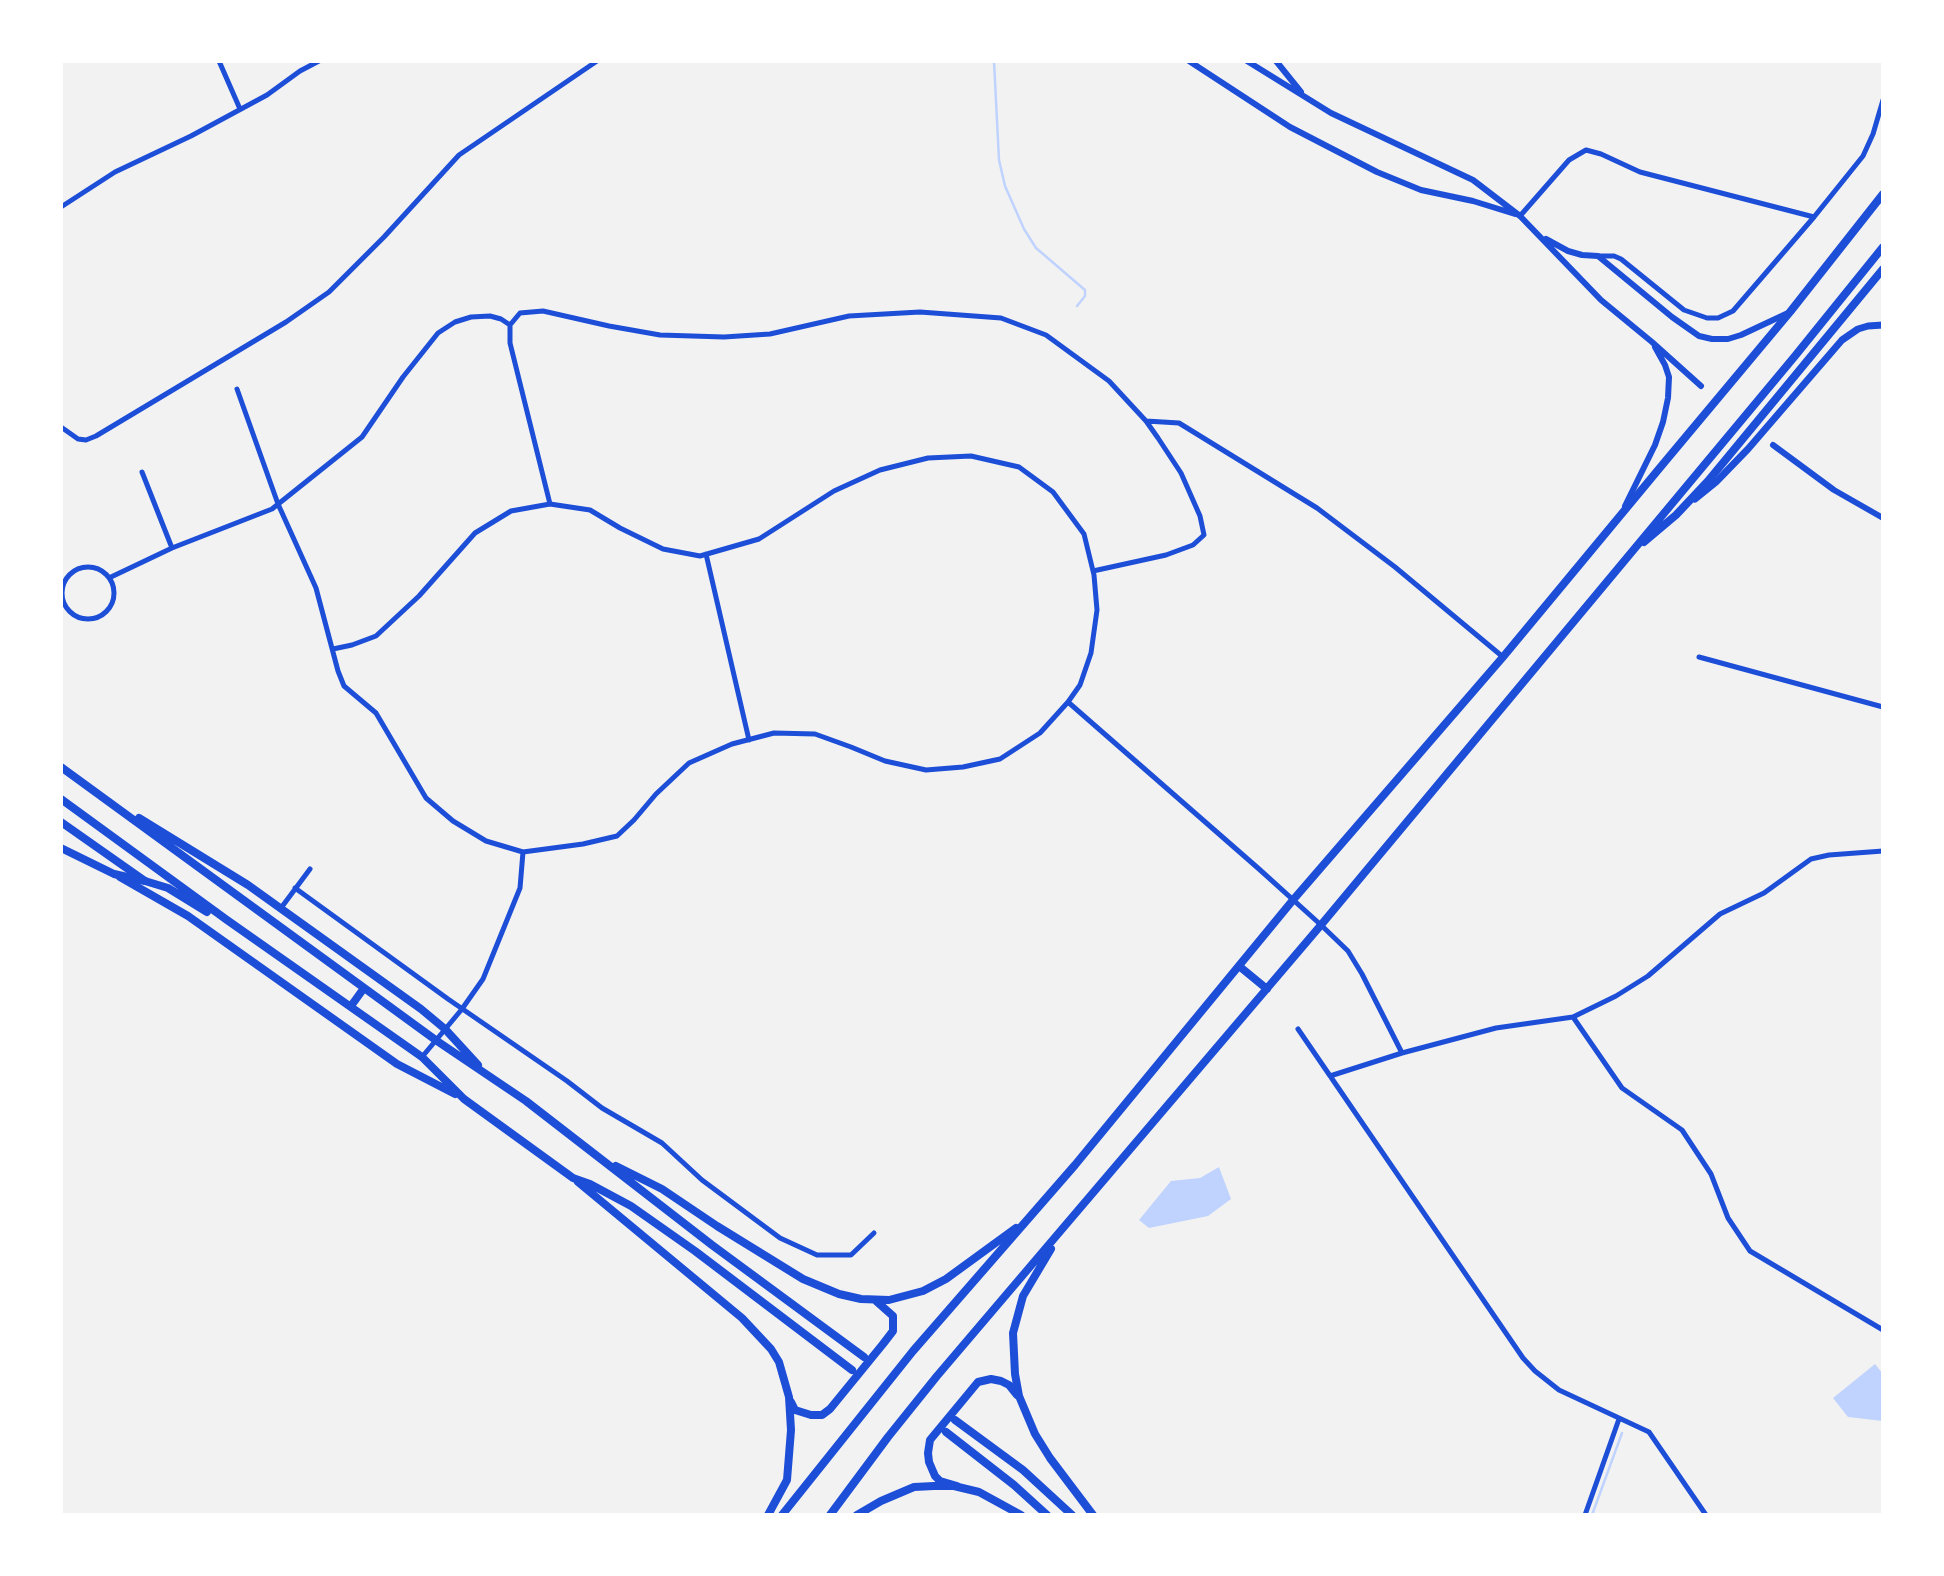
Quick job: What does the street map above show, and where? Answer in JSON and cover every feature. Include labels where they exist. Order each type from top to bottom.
[{"type":"main road","points":[[782,1515],[914,1351],[1030,1218],[1293,900],[1503,657],[1790,312],[1883,194]]},
{"type":"main road","points":[[830,1515],[937,1376],[1321,925],[1883,247]]},
{"type":"main road","points":[[1676,515],[1708,481],[1883,269]]},
{"type":"main road","points":[[1626,558],[1716,482],[1842,340],[1858,329],[1883,325]]},
{"type":"main road","points":[[61,767],[437,1041],[526,1101],[864,1357]]},
{"type":"main road","points":[[61,799],[422,1057],[464,1099]]},
{"type":"main road","points":[[111,803],[222,867],[281,908],[421,1009],[445,1029],[487,1074]]},
{"type":"main road","points":[[61,822],[145,881]]},
{"type":"main road","points":[[61,848],[148,892],[188,916],[397,1064],[464,1099],[573,1178],[742,1318],[771,1349],[795,1410],[822,1415],[883,1345],[893,1331],[893,1316],[875,1300]]},
{"type":"main road","points":[[114,874],[168,888],[267,948]]},
{"type":"main road","points":[[1239,966],[1267,989]]},
{"type":"main road","points":[[351,1006],[364,988]]},
{"type":"main road","points":[[599,1158],[662,1189],[717,1226],[812,1283],[839,1294],[875,1300],[889,1300],[923,1291],[946,1279],[1030,1218]]},
{"type":"main road","points":[[573,1178],[631,1206],[852,1370]]},
{"type":"main road","points":[[1063,1228],[1023,1296],[1013,1333],[1015,1374],[1019,1397],[1035,1434],[1093,1515]]},
{"type":"main road","points":[[1019,1397],[1009,1385],[991,1379],[978,1382],[930,1440],[928,1453],[929,1462],[940,1481],[979,1492],[1021,1515]]},
{"type":"main road","points":[[768,1515],[786,1480],[791,1430],[789,1397]]},
{"type":"main road","points":[[955,1420],[1023,1470],[1072,1515]]},
{"type":"main road","points":[[946,1432],[1014,1485],[1046,1515]]},
{"type":"main road","points":[[857,1515],[914,1487],[957,1486]]},
{"type":"street","points":[[219,61],[240,109]]},
{"type":"street","points":[[61,207],[115,172],[191,136],[267,95],[319,61]]},
{"type":"street","points":[[61,427],[78,439],[86,440],[96,436],[286,322],[329,292],[459,155],[597,61]]},
{"type":"street","points":[[1189,61],[1290,127],[1377,172],[1421,190],[1473,201],[1520,216]]},
{"type":"street","points":[[1247,61],[1359,127],[1473,180],[1520,216],[1601,300],[1701,386]]},
{"type":"street","points":[[1276,61],[1298,90],[1316,104]]},
{"type":"street","points":[[1540,236],[1568,251],[1582,255],[1614,256],[1621,259],[1684,310],[1707,318],[1718,318],[1733,311],[1863,156],[1883,100]]},
{"type":"street","points":[[1520,216],[1569,160],[1586,150],[1640,172],[1814,217]]},
{"type":"street","points":[[1598,256],[1699,336],[1728,339],[1790,312]]},
{"type":"street","points":[[550,504],[510,343],[510,325],[520,313],[543,311],[660,335],[724,337],[770,334],[849,316],[920,312],[1000,318],[1046,335],[1109,381],[1146,421],[1181,473],[1200,516],[1204,534],[1193,545],[1166,555],[1093,571]]},
{"type":"street","points":[[111,577],[172,548],[272,509],[362,436],[438,333],[455,322],[471,317],[490,316],[510,325]]},
{"type":"street","points":[[1622,513],[1655,446],[1668,398],[1669,377],[1652,342]]},
{"type":"street","points":[[237,389],[278,504],[316,588],[333,649],[344,686],[376,713],[426,798],[453,821],[486,841],[523,852],[583,844],[617,836],[689,763],[732,744],[774,733],[815,734],[884,761],[926,770],[963,767],[1000,759],[1040,733],[1080,685],[1091,653],[1097,610],[1093,571],[1084,534],[1053,492],[1019,467],[971,456],[929,458],[880,470],[834,491],[759,539],[700,556],[663,549],[590,510],[550,504],[511,511],[475,533],[419,596],[376,636],[333,649]]},
{"type":"street","points":[[1146,421],[1179,424],[1317,508],[1395,567],[1503,657]]},
{"type":"street","points":[[1773,445],[1824,483],[1883,518]]},
{"type":"street","points":[[142,472],[172,548]]},
{"type":"street","points":[[706,554],[749,740]]},
{"type":"street","points":[[93,567],[111,577],[114,600],[104,614],[88,620],[79,618],[66,608],[62,600],[64,582],[76,570],[93,567]]},
{"type":"street","points":[[61,614],[66,608]]},
{"type":"street","points":[[1699,657],[1883,707]]},
{"type":"street","points":[[1068,702],[1163,783],[1348,951],[1402,1053]]},
{"type":"street","points":[[1330,1076],[1496,1028],[1573,1017],[1616,996],[1648,976],[1720,914],[1764,893],[1811,859],[1883,850]]},
{"type":"street","points":[[422,1057],[483,979],[520,888],[523,852]]},
{"type":"street","points":[[281,908],[310,869]]},
{"type":"street","points":[[295,888],[602,1108],[662,1143],[702,1180],[780,1238],[817,1255],[851,1255],[874,1233]]},
{"type":"street","points":[[1573,1017],[1622,1088],[1682,1130],[1711,1174],[1728,1218],[1751,1251],[1883,1330]]},
{"type":"street","points":[[1298,1029],[1523,1358],[1559,1390],[1650,1432],[1706,1515]]},
{"type":"street","points":[[1585,1515],[1619,1419]]},
{"type":"water","points":[[1219,1167],[1231,1199],[1208,1216],[1149,1228],[1139,1220],[1171,1181],[1200,1178]]},
{"type":"water","points":[[1875,1364],[1883,1374],[1883,1421],[1848,1417],[1833,1398]]},
{"type":"waterway","points":[[994,61],[999,160],[1005,186],[1024,229],[1036,248],[1085,290],[1085,296],[1077,306]]},
{"type":"waterway","points":[[1592,1515],[1622,1433]]}]
